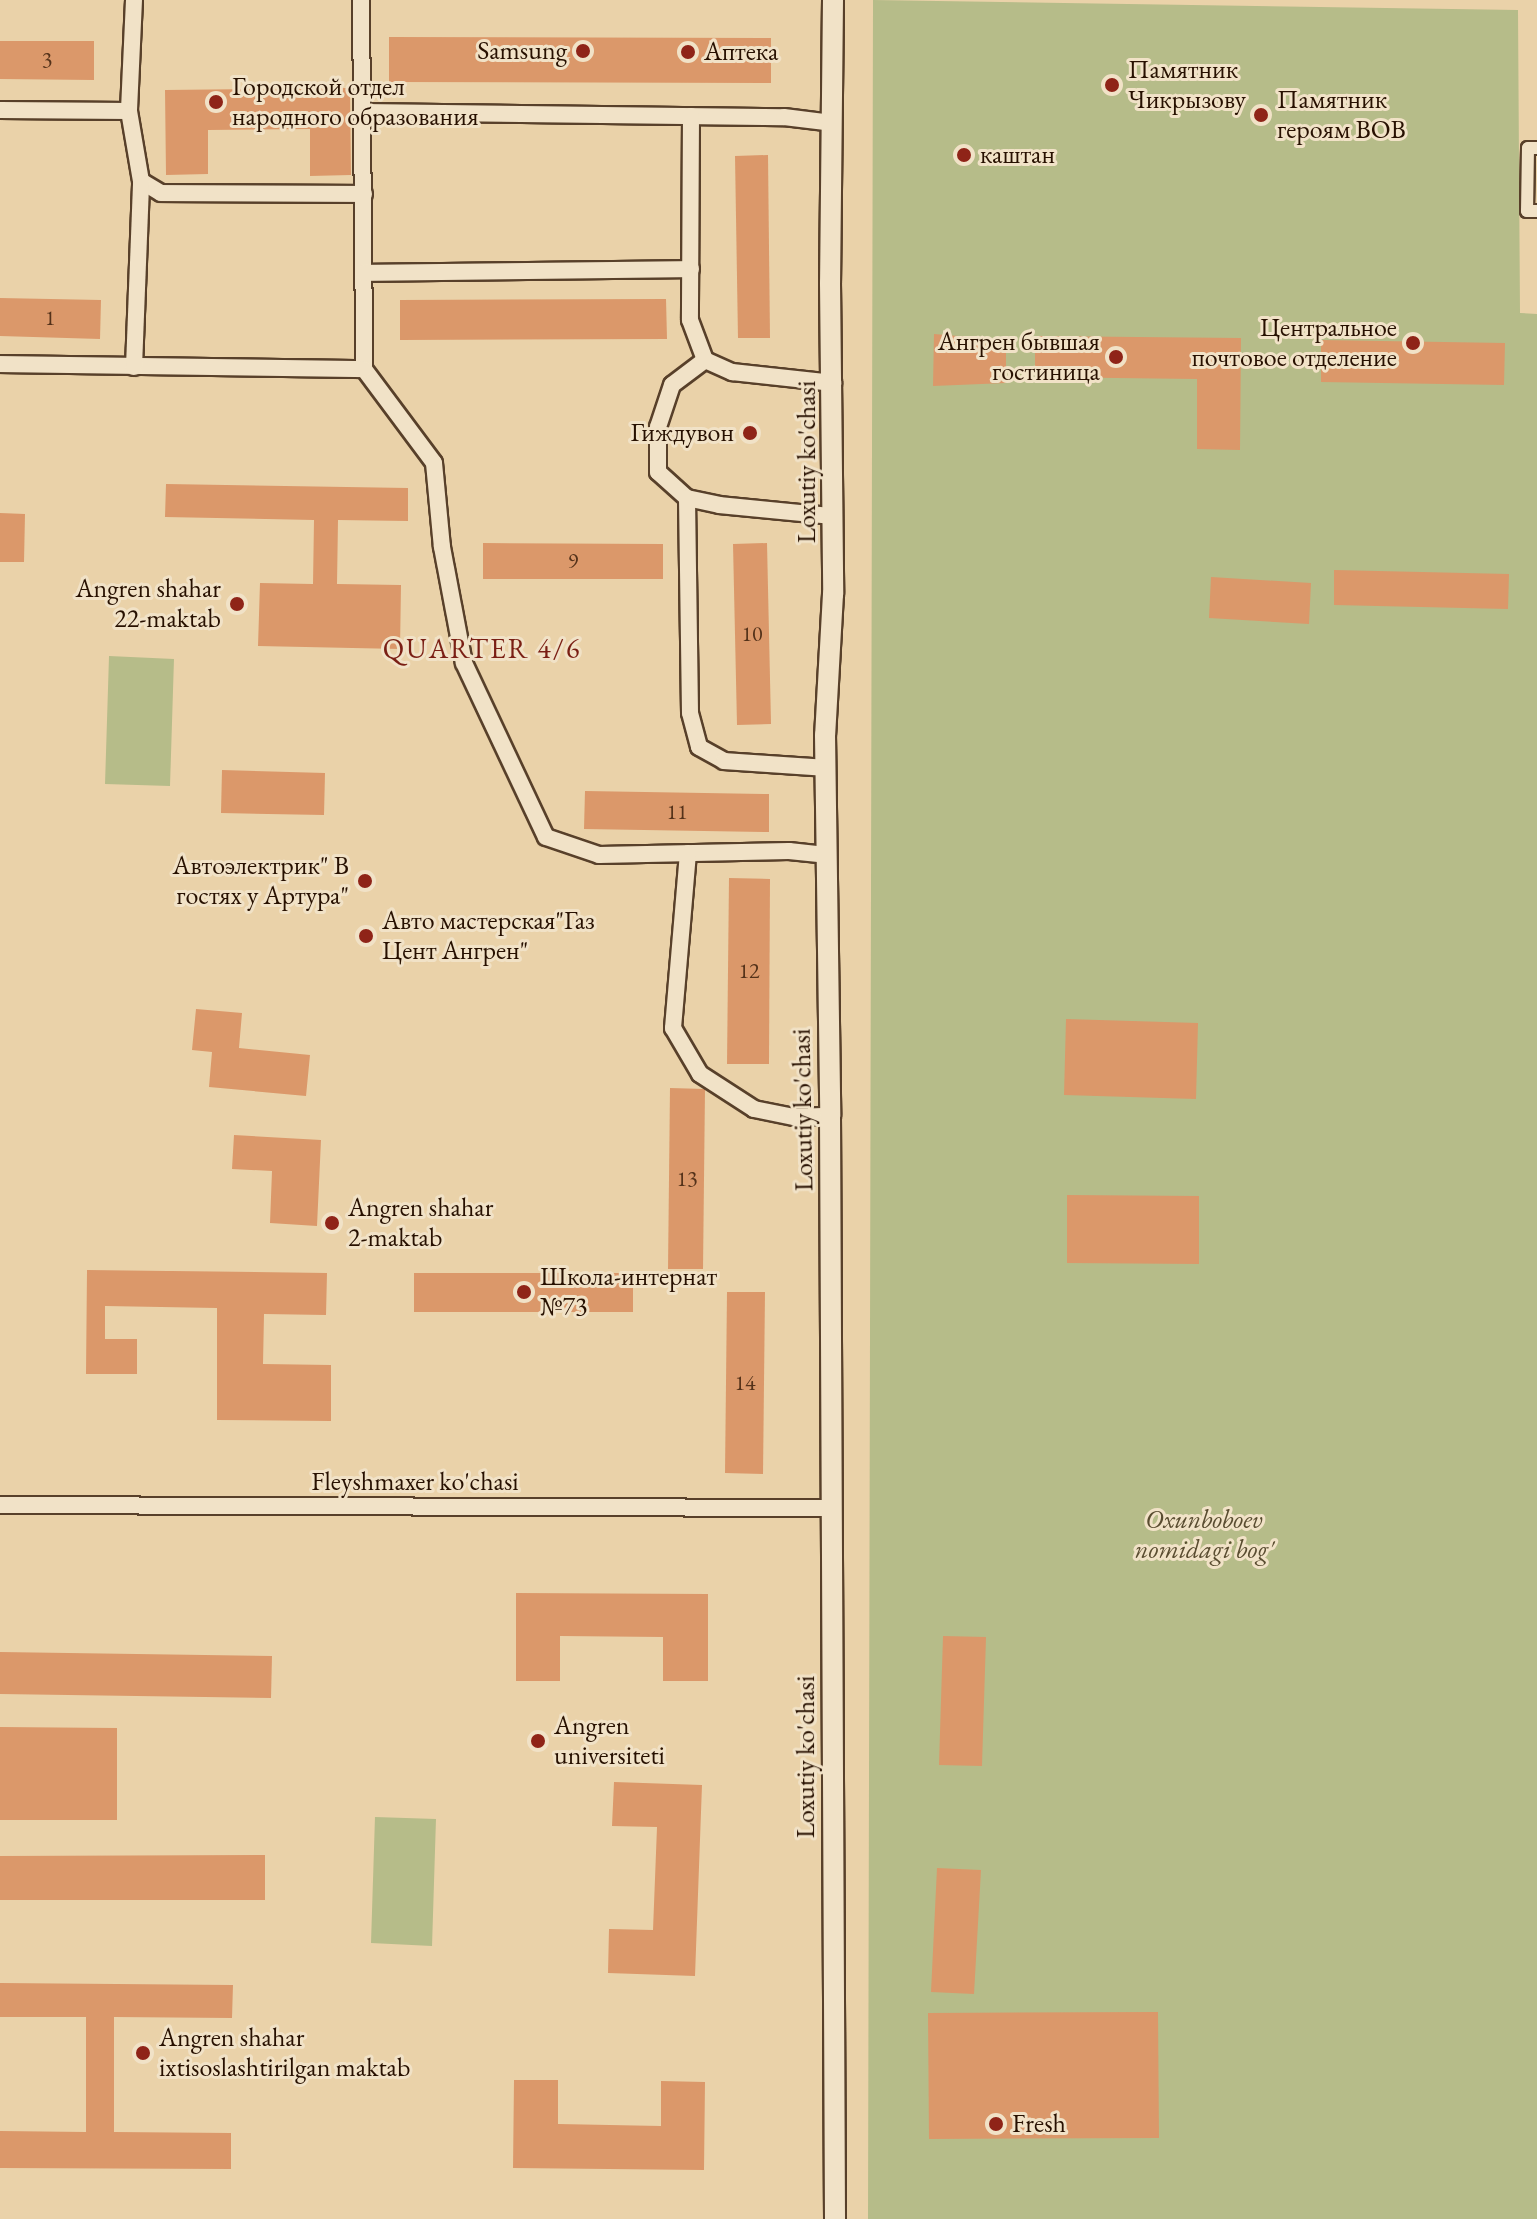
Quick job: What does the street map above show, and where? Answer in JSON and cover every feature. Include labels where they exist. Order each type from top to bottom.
[{"type":"street","points":[[134,0],[129,111],[141,181],[134,367]]},
{"type":"street","points":[[361,0],[364,369],[434,463],[442,547],[464,663],[546,837],[599,855],[789,851],[826,855]]},
{"type":"street","name":"Loxutiy ko'chasi","points":[[833,0],[833,594],[825,735],[830,1116],[835,2219]]},
{"type":"street","points":[[0,110],[129,111]]},
{"type":"street","points":[[363,112],[784,117],[832,123]]},
{"type":"street","points":[[691,116],[690,320],[705,360],[732,372],[833,383]]},
{"type":"street","points":[[1537,148],[1528,148],[1527,211],[1537,211]]},
{"type":"street","points":[[141,181],[161,193],[364,194]]},
{"type":"street","points":[[364,273],[691,269]]},
{"type":"street","points":[[705,360],[672,385],[658,427],[658,472],[687,498],[719,505],[832,516]]},
{"type":"street","points":[[0,364],[364,369]]},
{"type":"street","points":[[687,498],[690,713],[699,747],[724,761],[827,768]]},
{"type":"street","points":[[688,853],[673,1028],[700,1074],[754,1109],[794,1117],[830,1116]]},
{"type":"street","name":"Fleyshmaxer ko'chasi","points":[[0,1505],[830,1508]]},
{"type":"green space","name":"Oxunboboev nomidagi bog'","points":[[873,0],[1518,10],[1520,313],[1537,314],[1537,2219],[868,2219]]},
{"type":"green space","points":[[109,656],[174,659],[170,786],[105,784]]},
{"type":"green space","points":[[375,1817],[436,1819],[432,1946],[371,1943]]},
{"type":"building","points":[[389,37],[771,38],[771,83],[389,82]]},
{"type":"building","points":[[0,41],[94,41],[94,80],[0,79]]},
{"type":"building","points":[[350,88],[351,175],[310,176],[310,129],[208,130],[208,174],[166,175],[165,90]]},
{"type":"building","points":[[768,155],[770,338],[738,338],[735,156]]},
{"type":"building","points":[[0,298],[101,300],[100,339],[0,336]]},
{"type":"building","points":[[666,299],[667,339],[400,340],[400,300]]},
{"type":"building","points":[[934,334],[1006,340],[1006,383],[933,386]]},
{"type":"building","points":[[1035,336],[1241,338],[1240,450],[1197,449],[1197,379],[1035,377]]},
{"type":"building","points":[[1321,340],[1505,343],[1504,385],[1321,382]]},
{"type":"building","points":[[166,484],[408,488],[408,521],[338,520],[337,584],[401,585],[400,649],[258,646],[260,583],[313,584],[314,520],[165,517]]},
{"type":"building","points":[[0,513],[25,514],[24,562],[0,562]]},
{"type":"building","points":[[483,543],[663,544],[663,579],[483,579]]},
{"type":"building","points":[[767,543],[771,724],[737,725],[733,544]]},
{"type":"building","points":[[1334,570],[1509,574],[1508,609],[1334,605]]},
{"type":"building","points":[[1211,577],[1311,583],[1309,624],[1209,618]]},
{"type":"building","points":[[222,770],[325,773],[324,815],[221,813]]},
{"type":"building","points":[[585,791],[769,794],[769,832],[584,829]]},
{"type":"building","points":[[729,878],[770,879],[769,1064],[727,1064]]},
{"type":"building","points":[[196,1009],[242,1013],[239,1048],[310,1055],[306,1096],[209,1087],[212,1052],[192,1050]]},
{"type":"building","points":[[1066,1019],[1198,1023],[1196,1099],[1064,1095]]},
{"type":"building","points":[[670,1088],[705,1089],[703,1269],[668,1269]]},
{"type":"building","points":[[234,1135],[321,1140],[317,1226],[270,1223],[272,1171],[232,1169]]},
{"type":"building","points":[[1067,1195],[1199,1196],[1199,1264],[1067,1263]]},
{"type":"building","points":[[87,1270],[327,1273],[326,1315],[264,1314],[263,1364],[331,1365],[331,1421],[217,1420],[217,1308],[105,1306],[105,1339],[137,1339],[137,1374],[86,1374]]},
{"type":"building","name":"Школа-интернат №73","points":[[414,1273],[633,1273],[633,1312],[414,1312]]},
{"type":"building","points":[[727,1292],[765,1292],[763,1474],[725,1473]]},
{"type":"building","points":[[516,1593],[708,1594],[708,1681],[663,1681],[663,1637],[560,1636],[560,1681],[516,1681]]},
{"type":"building","points":[[943,1636],[986,1637],[982,1766],[939,1765]]},
{"type":"building","points":[[0,1652],[272,1656],[271,1698],[0,1694]]},
{"type":"building","points":[[0,1727],[117,1728],[117,1820],[0,1820]]},
{"type":"building","points":[[614,1782],[702,1785],[695,1976],[608,1973],[609,1929],[653,1930],[657,1827],[612,1826]]},
{"type":"building","points":[[265,1855],[265,1900],[0,1900],[0,1856]]},
{"type":"building","points":[[937,1868],[981,1870],[974,1994],[931,1992]]},
{"type":"building","points":[[0,1983],[233,1985],[232,2018],[114,2017],[114,2132],[231,2133],[231,2169],[0,2168],[0,2131],[86,2132],[86,2017],[0,2017]]},
{"type":"building","points":[[1158,2012],[1159,2138],[929,2139],[928,2013]]},
{"type":"building","points":[[514,2080],[558,2080],[558,2124],[661,2126],[661,2081],[705,2082],[704,2170],[513,2168]]},
{"type":"place","name":"Samsung","points":[[583,51]]},
{"type":"place","name":"Аптека","points":[[688,52]]},
{"type":"place","name":"Памятник Чикрызову","points":[[1112,85]]},
{"type":"place","name":"Городской отдел народного образования","points":[[216,102]]},
{"type":"place","name":"Памятник героям ВОВ","points":[[1261,115]]},
{"type":"place","name":"каштан","points":[[964,155]]},
{"type":"place","name":"Центральное почтовое отделение","points":[[1413,343]]},
{"type":"place","name":"Ангрен бывшая гостиница","points":[[1116,357]]},
{"type":"place","name":"Гиждувон","points":[[750,433]]},
{"type":"place","name":"Angren shahar 22-maktab","points":[[237,604]]},
{"type":"place","name":"Автоэлектрик\" В гостях у Артура\"","points":[[365,881]]},
{"type":"place","name":"Авто мастерская\"Газ Цент Ангрен\"","points":[[366,936]]},
{"type":"place","name":"Angren shahar 2-maktab","points":[[332,1223]]},
{"type":"place","name":"Школа-интернат №73","points":[[524,1292]]},
{"type":"place","name":"Angren universiteti","points":[[538,1741]]},
{"type":"place","name":"Angren shahar ixtisoslashtirilgan maktab","points":[[143,2053]]},
{"type":"place","name":"Fresh","points":[[996,2124]]},
{"type":"district","name":"QUARTER 4/6","points":[[482,648]]}]
